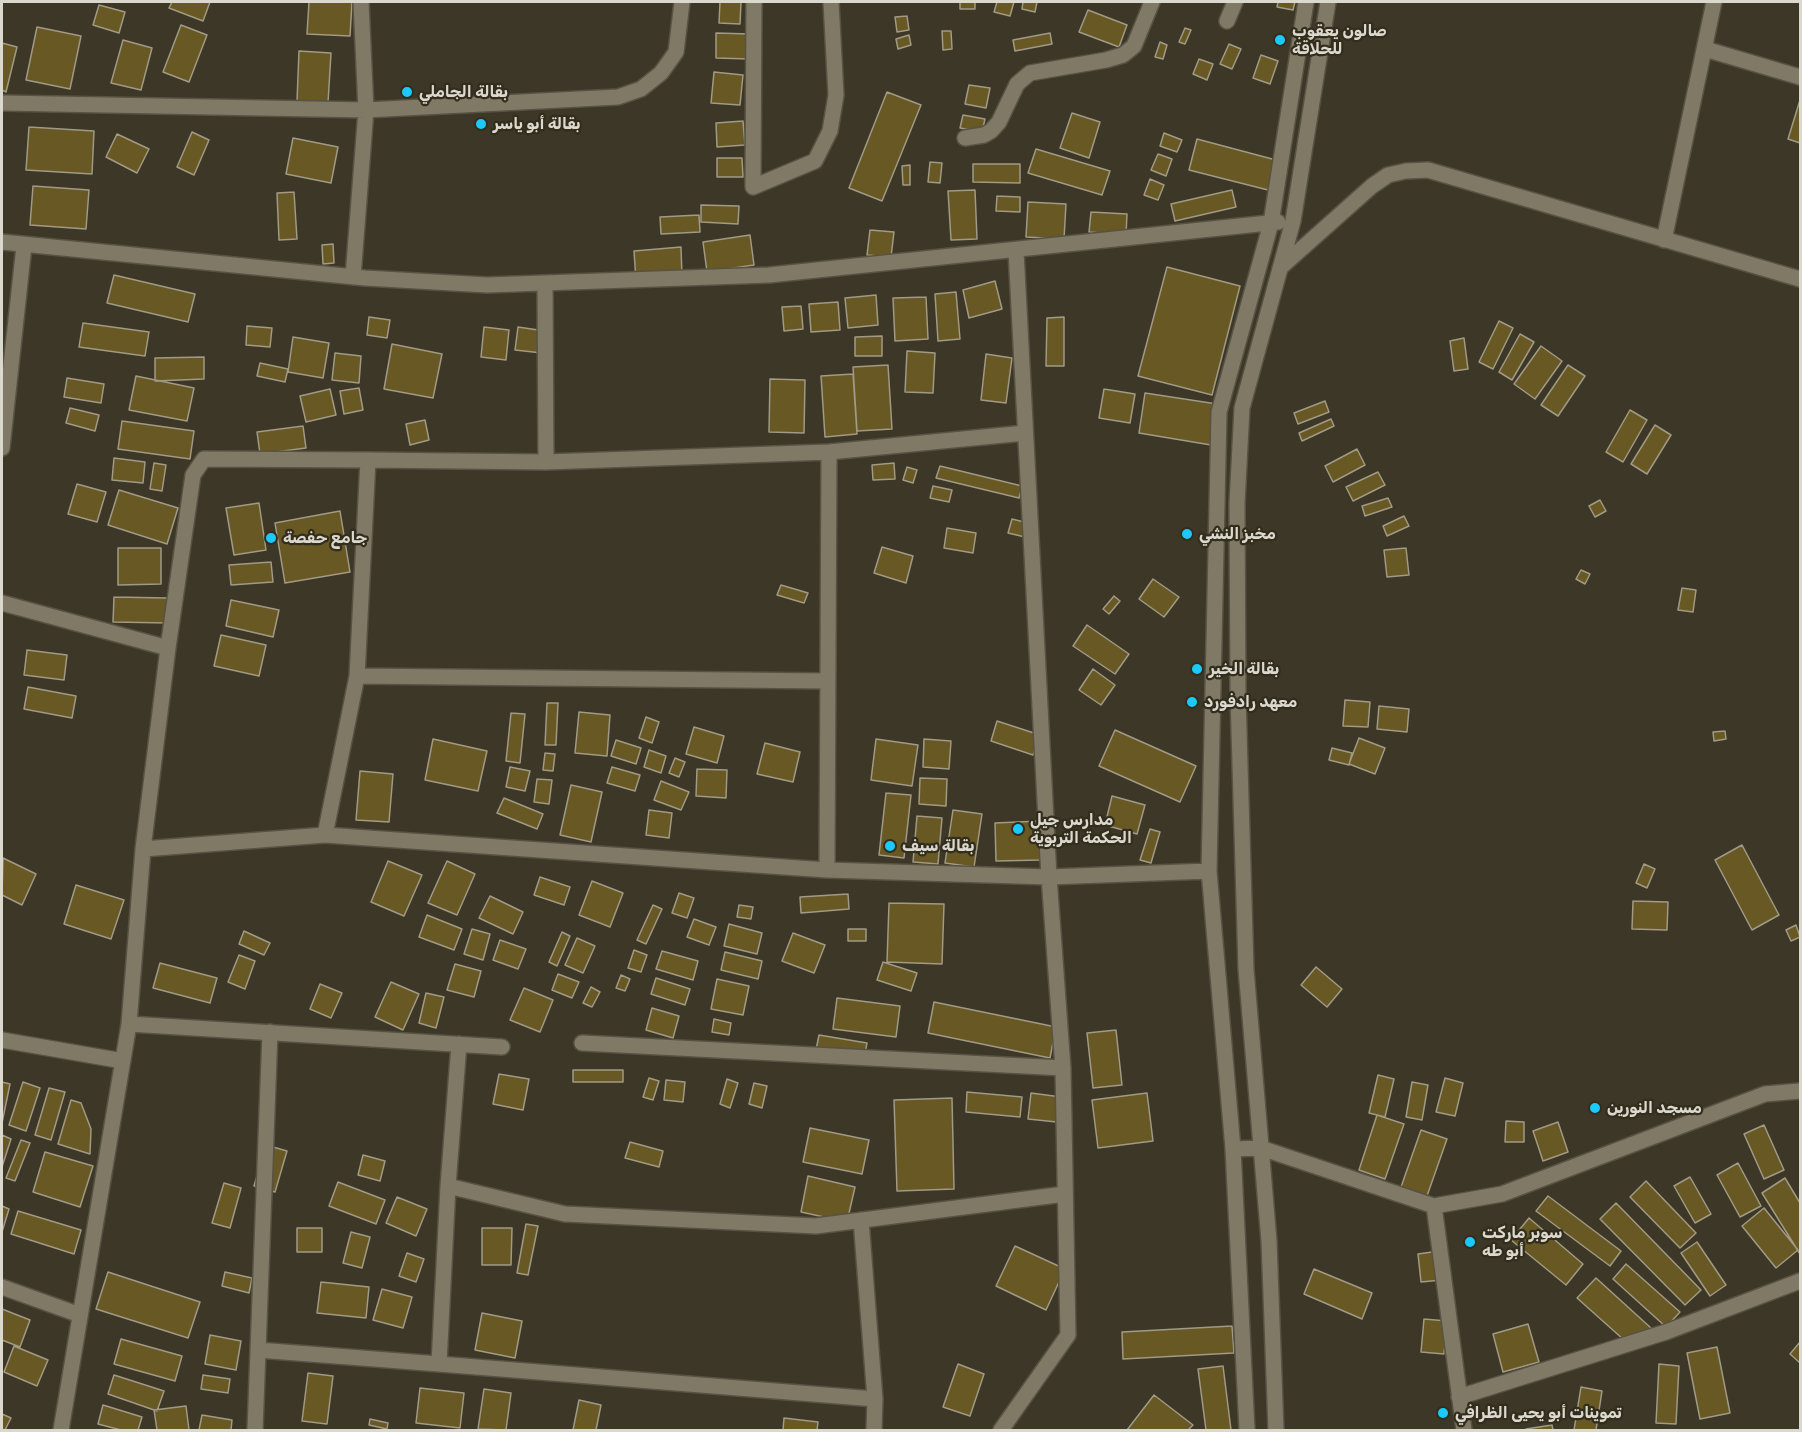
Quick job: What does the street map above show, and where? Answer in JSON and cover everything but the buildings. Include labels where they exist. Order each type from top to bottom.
[{"type":"street","points":[[353,277],[366,110],[361,2]]},
{"type":"street","points":[[2,103],[366,110],[618,97],[641,89],[661,74],[676,52],[682,2]]},
{"type":"street","points":[[754,2],[753,187],[815,160],[830,131],[836,94],[831,2]]},
{"type":"street","points":[[965,138],[984,135],[991,131],[999,122],[1017,84],[1030,73],[1124,55],[1134,46],[1152,2]]},
{"type":"street","points":[[1227,21],[1235,2]]},
{"type":"street","points":[[1247,1431],[1233,1149],[1209,871],[1219,412],[1271,223],[1306,2]]},
{"type":"street","points":[[1276,1431],[1269,1241],[1246,957],[1238,696],[1237,503],[1242,408],[1293,221],[1328,2]]},
{"type":"street","points":[[1664,240],[1714,2]]},
{"type":"street","points":[[1705,49],[1800,77]]},
{"type":"street","points":[[1281,267],[1372,186],[1388,175],[1428,170],[1800,279]]},
{"type":"street","points":[[2,242],[353,277],[488,285],[770,275],[1293,221]]},
{"type":"street","points":[[2,448],[24,246]]},
{"type":"street","points":[[1001,1431],[1068,1335],[1063,1068],[1049,877],[1016,251]]},
{"type":"street","points":[[545,284],[546,462]]},
{"type":"street","points":[[61,1431],[129,1024],[143,849],[168,648],[193,475],[204,459],[546,462],[829,452],[1026,432]]},
{"type":"street","points":[[827,870],[829,452]]},
{"type":"street","points":[[325,836],[357,676],[368,460]]},
{"type":"street","points":[[2,603],[168,648]]},
{"type":"street","points":[[357,676],[828,681]]},
{"type":"street","points":[[143,849],[325,836],[827,870],[1049,877],[1209,871]]},
{"type":"street","points":[[129,1024],[502,1047]]},
{"type":"street","points":[[255,1431],[270,1032]]},
{"type":"street","points":[[2,1040],[123,1061]]},
{"type":"street","points":[[582,1043],[1063,1068]]},
{"type":"street","points":[[439,1364],[448,1186],[459,1044]]},
{"type":"street","points":[[1233,1149],[1261,1148],[1434,1206],[1502,1194],[1765,1094],[1800,1091]]},
{"type":"street","points":[[448,1186],[565,1214],[816,1226],[1065,1194]]},
{"type":"street","points":[[1434,1206],[1464,1431]]},
{"type":"street","points":[[861,1220],[875,1399],[874,1431]]},
{"type":"street","points":[[1459,1397],[1666,1332],[1800,1281]]},
{"type":"street","points":[[2,1287],[80,1315]]},
{"type":"street","points":[[258,1350],[875,1399]]},
{"type":"place","name":"صالون يعقوب للحلاقة","points":[[1280,40]]},
{"type":"place","name":"بقالة الجاملي","points":[[407,92]]},
{"type":"place","name":"بقالة أبو ياسر","points":[[481,124]]},
{"type":"place","name":"مخبز النشي","points":[[1187,534]]},
{"type":"place","name":"جامع حفصة","points":[[271,538]]},
{"type":"place","name":"بقالة الخير","points":[[1197,669]]},
{"type":"place","name":"معهد رادفورد","points":[[1192,702]]},
{"type":"place","name":"مدارس جيل الحكمة التربوية","points":[[1018,829]]},
{"type":"place","name":"بقالة سيف","points":[[890,846]]},
{"type":"place","name":"مسجد النورين","points":[[1595,1108]]},
{"type":"place","name":"سوبر ماركت أبو طه","points":[[1470,1242]]},
{"type":"place","name":"تموينات أبو يحيى الظرافي","points":[[1443,1413]]}]
